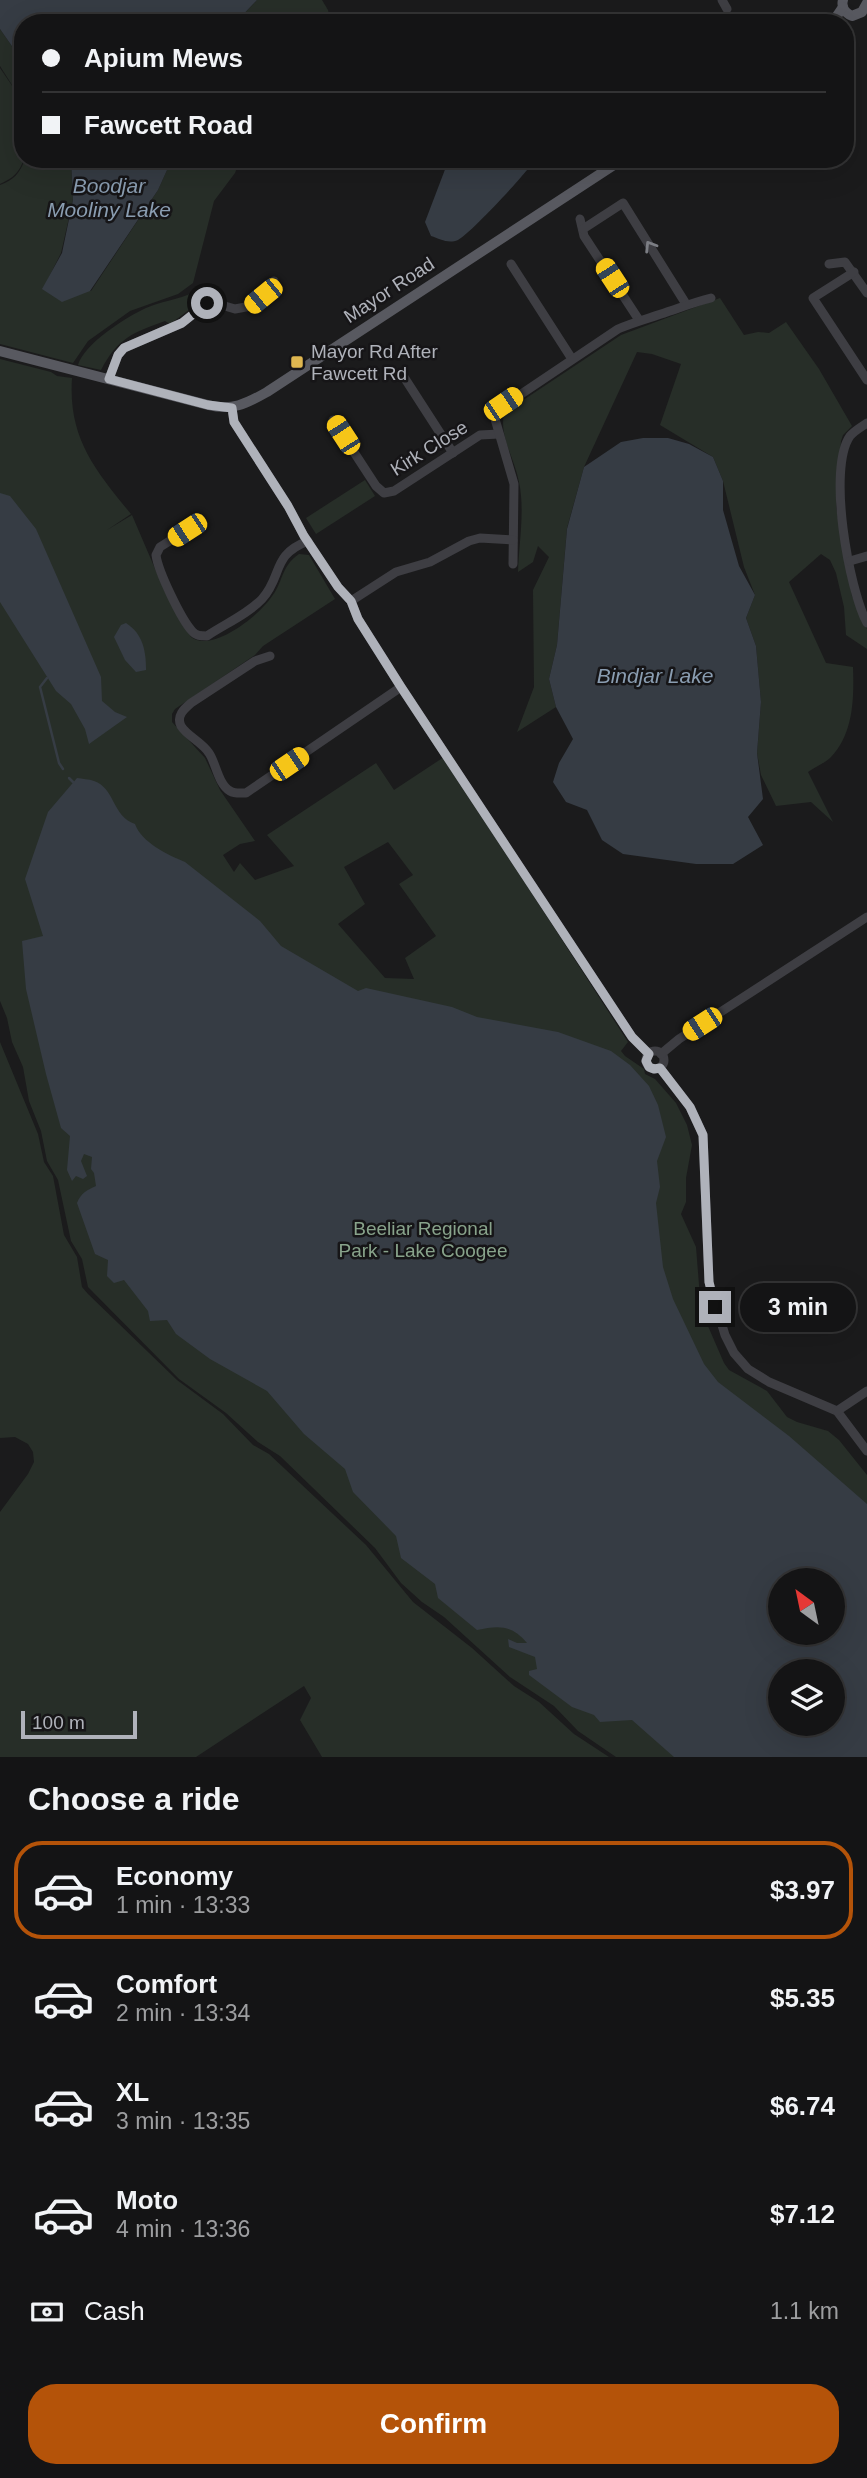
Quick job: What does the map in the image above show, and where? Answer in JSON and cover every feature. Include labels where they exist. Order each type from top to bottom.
[{"type":"main road","points":[[854,16],[862,12],[866,5]]},
{"type":"main road","points":[[854,16],[867,21]]},
{"type":"main road","name":"Mayor Road","points":[[232,408],[244,405],[267,392],[608,168]]},
{"type":"main road","points":[[0,351],[208,405],[232,408]]},
{"type":"street","points":[[639,320],[584,236],[581,224],[623,203],[686,304]]},
{"type":"street","points":[[829,264],[845,262],[867,293]]},
{"type":"street","points":[[512,264],[572,359]]},
{"type":"street","points":[[853,272],[814,298],[867,380]]},
{"type":"street","points":[[109,379],[118,355],[124,348],[182,323],[207,303],[235,309],[251,306],[274,281]]},
{"type":"street","points":[[513,564],[514,484],[495,419],[503,404],[618,329],[686,304],[711,298]]},
{"type":"street","points":[[402,374],[453,453]]},
{"type":"street","points":[[232,408],[234,422],[338,587],[351,601],[358,619],[401,687],[632,1037],[649,1054]]},
{"type":"street","name":"Kirk Close","points":[[333,420],[376,486],[384,493],[394,491],[480,435],[499,434]]},
{"type":"street","points":[[867,423],[851,434],[846,444],[839,492],[839,507],[853,591],[867,623]]},
{"type":"street","points":[[193,532],[187,530],[160,547],[156,555],[158,566],[191,631],[198,636],[207,636],[257,603],[269,589],[284,556],[308,541]]},
{"type":"street","points":[[351,601],[396,572],[430,562],[469,541],[481,538],[513,540]]},
{"type":"street","points":[[850,561],[867,556]]},
{"type":"street","points":[[270,656],[255,661],[191,703],[182,710],[179,717],[181,726],[211,755],[224,785],[237,794],[246,793],[401,687]]},
{"type":"street","points":[[661,1054],[679,1039],[867,918]]},
{"type":"street","points":[[649,1054],[661,1054],[664,1060],[660,1068],[649,1067],[646,1061],[649,1054]]},
{"type":"street","points":[[660,1068],[690,1107],[703,1135],[709,1282],[715,1307],[734,1353],[748,1369],[769,1382],[836,1411],[867,1451]]},
{"type":"street","points":[[836,1411],[867,1391]]},
{"type":"green space","points":[[257,0],[322,0],[329,14],[244,14]]},
{"type":"green space","points":[[0,29],[14,49],[14,88],[0,66]]},
{"type":"green space","points":[[0,68],[14,89],[14,168],[20,168],[9,180],[0,184]]},
{"type":"green space","points":[[21,168],[71,168],[73,200],[61,253],[43,289],[91,291],[158,190],[168,168],[237,168],[214,201],[193,283],[178,294],[130,311],[88,341],[73,363],[0,344],[0,185],[16,175]]},
{"type":"green space","points":[[194,292],[197,304],[170,324],[165,321],[127,338],[107,359],[101,370],[78,365],[88,348],[128,318],[152,306]]},
{"type":"green space","points":[[720,298],[744,335],[769,333],[786,322],[819,369],[852,426],[841,441],[836,507],[852,596],[867,629],[867,649],[846,635],[844,607],[830,560],[821,554],[789,582],[826,663],[853,667],[853,702],[844,737],[831,757],[808,772],[833,822],[811,802],[776,806],[761,775],[757,753],[761,702],[756,646],[746,618],[755,595],[744,567],[723,481],[713,457],[660,425],[681,364],[652,354],[637,352],[584,467],[567,528],[557,645],[549,679],[556,707],[517,732],[534,687],[533,590],[549,557],[538,546],[533,562],[518,572],[521,493],[504,431],[504,413],[621,335]]},
{"type":"green space","name":"Beeliar Regional Park - Lake Coogee","points":[[0,359],[72,378],[74,418],[79,436],[95,467],[131,514],[107,530],[132,515],[165,592],[191,637],[200,641],[210,640],[221,637],[245,623],[270,599],[288,564],[299,554],[309,555],[335,599],[263,646],[255,655],[175,709],[172,714],[172,722],[205,758],[220,790],[255,841],[240,844],[223,855],[234,872],[240,863],[255,880],[294,866],[267,835],[376,763],[394,790],[444,757],[628,1042],[621,1051],[644,1069],[645,1074],[655,1079],[676,1103],[687,1125],[692,1145],[686,1178],[686,1202],[681,1214],[696,1247],[701,1310],[724,1363],[729,1370],[767,1391],[787,1417],[828,1431],[839,1440],[867,1475],[867,1757],[616,1757],[578,1731],[554,1706],[510,1677],[444,1617],[422,1602],[401,1583],[375,1548],[280,1456],[258,1442],[226,1413],[179,1379],[88,1287],[82,1259],[71,1241],[58,1180],[47,1161],[41,1131],[29,1101],[23,1067],[12,1042],[0,1001]],"holes":[[[388,842],[413,875],[399,884],[436,936],[405,958],[414,979],[385,978],[338,924],[365,904],[344,867]]]},
{"type":"green space","points":[[365,480],[375,496],[316,534],[306,518]]},
{"type":"green space","points":[[0,1042],[38,1134],[44,1162],[53,1176],[64,1235],[77,1257],[82,1287],[177,1380],[223,1414],[253,1445],[269,1454],[366,1545],[413,1602],[472,1648],[514,1686],[539,1702],[574,1734],[609,1757],[322,1757],[300,1720],[311,1698],[304,1686],[196,1757],[0,1757],[0,1512],[34,1462],[33,1452],[28,1444],[15,1437],[0,1438]]},
{"type":"water","points":[[0,0],[257,0],[244,14],[14,14],[14,49],[0,29]]},
{"type":"water","name":"Boodjar Mooliny Lake","points":[[71,168],[168,168],[158,190],[90,291],[62,302],[42,289],[62,253],[73,200]]},
{"type":"water","points":[[446,168],[528,168],[474,227],[458,240],[444,241],[431,236],[425,222]]},
{"type":"water","name":"Bindjar Lake","points":[[643,438],[668,438],[689,444],[713,457],[723,481],[723,510],[739,566],[755,595],[746,618],[756,646],[761,702],[757,753],[763,799],[748,817],[763,845],[733,864],[696,864],[623,854],[602,840],[587,810],[566,802],[553,782],[559,763],[573,739],[556,707],[549,679],[557,645],[567,529],[584,467],[621,442]]},
{"type":"water","points":[[0,493],[10,496],[36,529],[101,677],[102,701],[115,712],[127,717],[89,744],[85,729],[71,704],[56,691],[0,602]]},
{"type":"water","points":[[126,623],[136,632],[142,644],[146,670],[136,672],[125,660],[114,637],[121,625]]},
{"type":"water","name":"Beeliar Regional Park - Lake Coogee","points":[[77,778],[94,781],[106,790],[122,815],[135,824],[149,842],[185,862],[260,921],[281,946],[358,991],[366,988],[452,1007],[477,1017],[558,1032],[611,1051],[630,1065],[649,1086],[658,1105],[666,1137],[657,1161],[660,1187],[656,1203],[663,1267],[673,1299],[704,1364],[718,1382],[789,1436],[867,1504],[867,1757],[674,1757],[632,1720],[600,1722],[594,1715],[572,1707],[529,1675],[529,1671],[537,1669],[535,1657],[509,1647],[508,1639],[527,1643],[521,1637],[505,1628],[477,1630],[438,1598],[435,1584],[401,1558],[396,1536],[353,1492],[345,1469],[304,1434],[267,1391],[210,1359],[176,1334],[167,1320],[150,1321],[148,1311],[124,1280],[114,1283],[107,1276],[108,1260],[95,1254],[77,1203],[85,1192],[96,1186],[91,1169],[92,1157],[84,1154],[81,1161],[87,1176],[83,1179],[76,1176],[72,1181],[67,1170],[70,1136],[61,1128],[26,989],[22,941],[43,936],[25,879],[48,812]]},
{"type":"waterway","points":[[47,678],[40,687],[59,763],[63,769]]},
{"type":"waterway","points":[[69,778],[73,782]]},
{"type":"place","name":"Mayor Rd After Fawcett Rd","points":[[297,362]]},
{"type":"route","points":[[207,303],[182,323],[124,348],[118,355],[109,379],[219,408],[232,408],[234,422],[304,536],[338,587],[351,601],[358,619],[401,687],[632,1037],[649,1054],[646,1061],[649,1067],[660,1068],[690,1107],[703,1135],[709,1282],[715,1307]]}]
